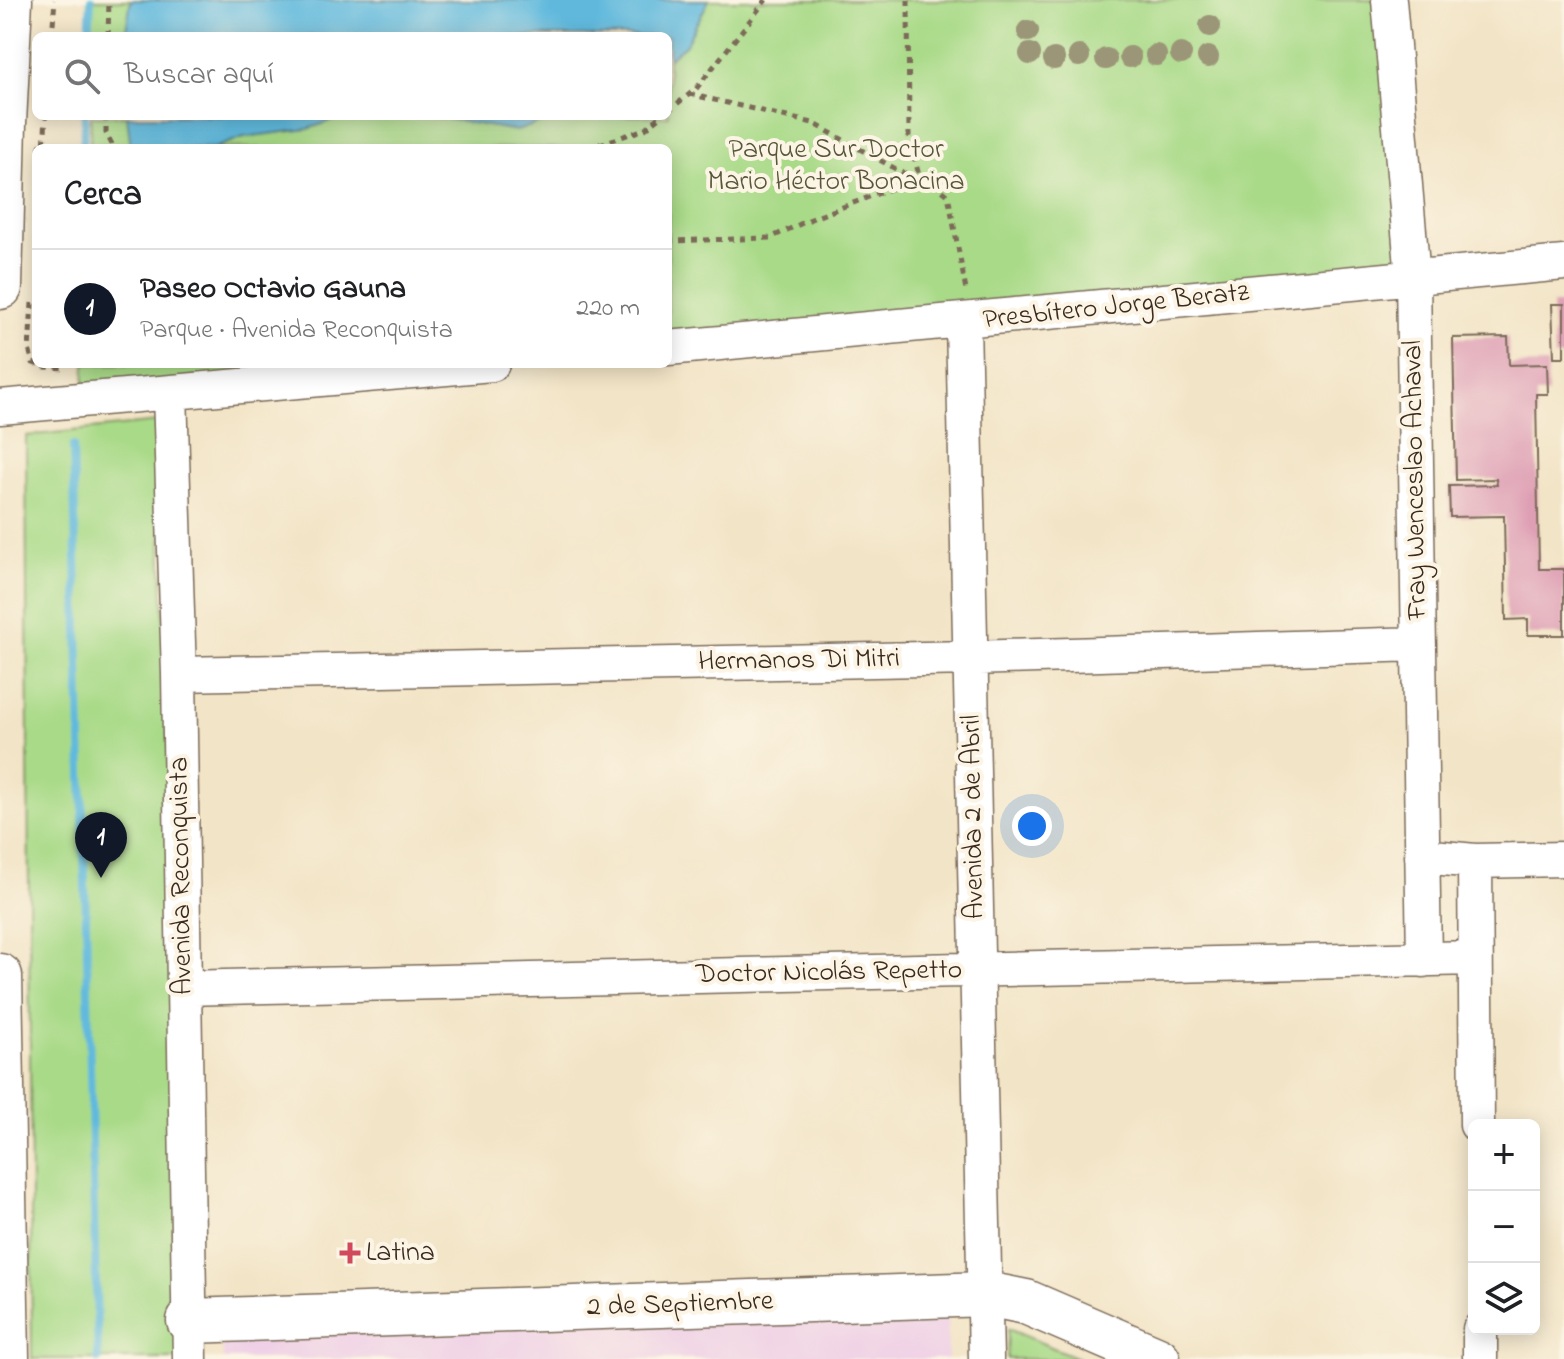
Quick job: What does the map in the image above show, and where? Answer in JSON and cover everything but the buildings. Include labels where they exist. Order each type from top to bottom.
[{"type":"main road","points":[[10,0],[4,123],[16,294]]},
{"type":"main road","points":[[0,976],[7,1359]]},
{"type":"main road","name":"2 de Septiembre","points":[[190,1340],[986,1294],[1037,1306],[1158,1359]]},
{"type":"street","name":"Fray Wenceslao Achaval","points":[[1389,0],[1413,278],[1424,960]]},
{"type":"street","name":"Presbítero Jorge Beratz","points":[[672,348],[1564,263]]},
{"type":"street","name":"Avenida 2 de Abril","points":[[963,322],[986,1359]]},
{"type":"street","points":[[0,407],[448,368]]},
{"type":"street","name":"Avenida Reconquista","points":[[170,393],[179,674],[190,1340]]},
{"type":"street","name":"Hermanos Di Mitri","points":[[179,674],[972,658],[1419,644]]},
{"type":"street","points":[[1422,856],[1475,861],[1564,859]]},
{"type":"street","points":[[1475,861],[1477,1119]]},
{"type":"street","name":"Doctor Nicolás Repetto","points":[[184,988],[1474,958]]},
{"type":"street","points":[[1480,1335],[1480,1359]]},
{"type":"path","points":[[52,32],[55,0]]},
{"type":"path","points":[[108,32],[109,0]]},
{"type":"path","points":[[672,108],[689,94],[766,0]]},
{"type":"path","points":[[908,0],[909,137],[921,184]]},
{"type":"path","points":[[689,94],[813,123],[921,184]]},
{"type":"path","points":[[44,144],[46,120]]},
{"type":"path","points":[[106,120],[106,133],[112,144]]},
{"type":"path","points":[[600,144],[645,129],[656,120]]},
{"type":"path","points":[[672,241],[770,238],[890,189],[932,182],[948,195],[967,295],[963,322]]},
{"type":"path","points":[[16,294],[32,360]]},
{"type":"shaded area","points":[[947,1310],[948,1359],[223,1359],[222,1332]]},
{"type":"green space","name":"Parque Sur Doctor Mario Héctor Bonacina","points":[[93,0],[1389,0],[1413,278],[672,348],[672,144],[90,144],[91,120],[672,120],[672,32],[92,32]]},
{"type":"green space","points":[[85,368],[447,368],[84,400]]},
{"type":"green space","points":[[157,422],[189,1359],[32,1359],[26,436]]},
{"type":"green space","points":[[1008,1329],[1080,1359],[1007,1359]]},
{"type":"water","points":[[131,0],[709,0],[686,44],[672,56],[672,32],[126,32]]},
{"type":"water","points":[[128,120],[333,120],[308,129],[244,137],[225,144],[130,144]]},
{"type":"water","points":[[453,120],[547,120],[517,131]]},
{"type":"waterway","points":[[89,32],[91,0]]},
{"type":"waterway","points":[[83,144],[85,120]]},
{"type":"waterway","points":[[73,446],[98,1359]]},
{"type":"place","name":"Paseo Octavio Gauna","points":[[101,878]]},
{"type":"place","name":"Latina","points":[[350,1253]]}]
